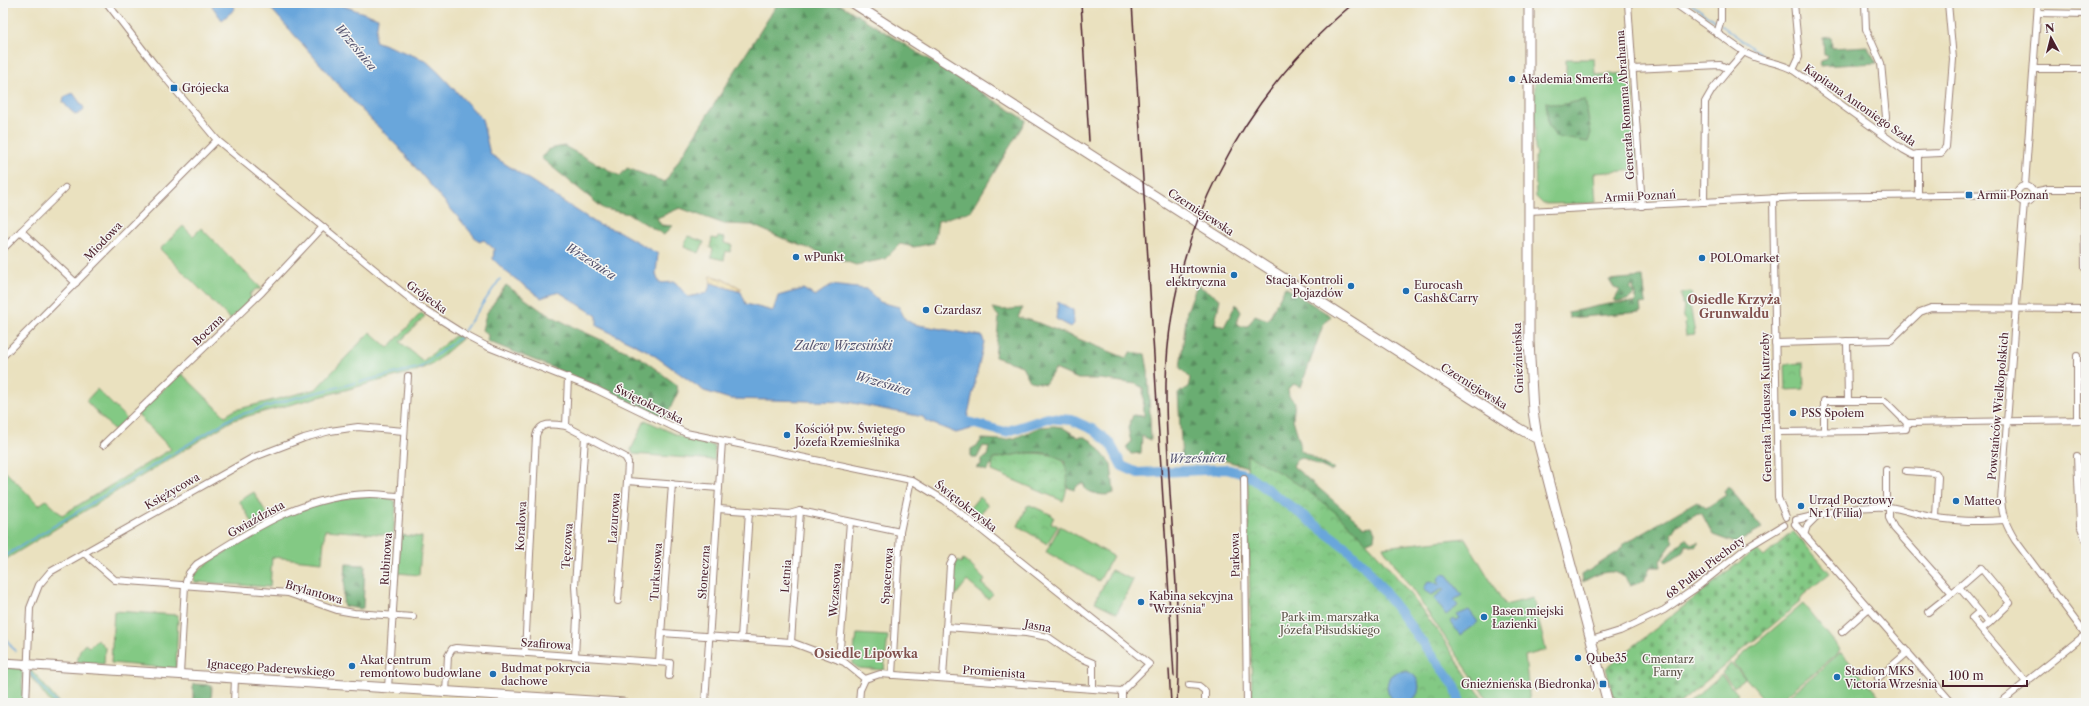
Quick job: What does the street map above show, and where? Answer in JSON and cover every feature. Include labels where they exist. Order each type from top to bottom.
[{"type":"street","name":"Grójecka","points":[[107,3],[154,64],[217,140],[420,306],[465,336]]},
{"type":"street","name":"Czerniejewska","points":[[853,3],[1499,416],[1534,437],[1537,437]]},
{"type":"street","name":"Gnieźnieńska","points":[[1529,3],[1528,342],[1533,411],[1537,437],[1608,703]]},
{"type":"street","name":"Generała Romana Abrahama","points":[[1628,3],[1642,206]]},
{"type":"street","points":[[1674,3],[1750,56],[1777,63],[1793,70]]},
{"type":"street","points":[[1717,34],[1721,20],[1721,3]]},
{"type":"street","name":"Kapitana Antoniego Szała","points":[[1794,3],[1799,57],[1793,70],[1904,150],[1913,155],[1918,154],[1918,196]]},
{"type":"street","points":[[1866,3],[1866,29],[1881,63],[1886,117],[1881,132]]},
{"type":"street","points":[[1918,154],[1941,152],[1946,147],[1953,59],[1948,3]]},
{"type":"street","points":[[2025,186],[2038,3]]},
{"type":"street","points":[[2038,13],[2086,14]]},
{"type":"street","points":[[1704,202],[1705,102],[1712,90],[1744,52]]},
{"type":"street","points":[[1632,69],[1720,65],[1730,69]]},
{"type":"street","points":[[2034,69],[2086,69]]},
{"type":"street","name":"Miodowa","points":[[3,356],[217,140]]},
{"type":"street","points":[[2025,186],[2033,192]]},
{"type":"street","points":[[2025,186],[2018,190],[2017,194],[2021,200],[2024,202],[2031,199],[2033,192]]},
{"type":"street","points":[[3,249],[64,188]]},
{"type":"street","points":[[2033,192],[2048,189],[2085,189],[2085,268]]},
{"type":"street","name":"Armii Poznań","points":[[1528,211],[1773,198],[2017,194]]},
{"type":"street","name":"Generała Tadeusza Kutrzeby","points":[[1773,198],[1778,498],[1786,517]]},
{"type":"street","name":"Powstańców Wielkopolskich","points":[[2024,202],[2001,500],[2004,520],[2015,540],[2086,634]]},
{"type":"street","name":"Boczna","points":[[104,445],[262,292],[323,227]]},
{"type":"street","points":[[21,231],[76,283]]},
{"type":"street","points":[[1775,343],[1891,340],[1920,312],[1931,308],[2016,310],[2086,309]]},
{"type":"street","name":"Świętokrzyska","points":[[465,336],[486,346],[568,377],[686,433],[912,480],[944,500],[1149,664],[1122,691]]},
{"type":"street","points":[[1847,341],[1848,401]]},
{"type":"street","points":[[2077,356],[2077,420]]},
{"type":"street","name":"Rubinowa","points":[[388,688],[408,376]]},
{"type":"street","points":[[568,377],[566,426],[625,457],[628,462],[627,481]]},
{"type":"street","points":[[1824,431],[1824,401],[1885,401],[1907,423],[2086,420]]},
{"type":"street","points":[[1777,432],[1906,429],[1907,423]]},
{"type":"street","name":"Koralowa","points":[[525,653],[536,436],[540,428],[544,426],[556,424],[566,426]]},
{"type":"street","name":"Księżycowa","points":[[26,703],[28,616],[35,593],[50,572],[246,461],[304,438],[330,431],[358,427],[404,431]]},
{"type":"street","name":"Tęczowa","points":[[575,656],[577,617],[574,586],[585,437]]},
{"type":"street","name":"Słoneczna","points":[[705,703],[722,441]]},
{"type":"street","points":[[2077,456],[2079,518],[2081,531],[2086,541]]},
{"type":"street","points":[[1886,470],[1889,518],[1894,528],[1952,593]]},
{"type":"street","points":[[1906,471],[1936,472],[1938,477],[1936,517]]},
{"type":"street","name":"Parkowa","points":[[1244,479],[1247,703]]},
{"type":"street","name":"Spacerowa","points":[[892,675],[900,532],[912,480]]},
{"type":"street","name":"Lazurowa","points":[[618,601],[627,481],[719,488]]},
{"type":"street","name":"Turkusowa","points":[[659,662],[672,484]]},
{"type":"street","name":"Gwiaździsta","points":[[185,585],[189,572],[197,564],[272,518],[286,512],[338,497],[371,494],[400,496]]},
{"type":"street","points":[[1952,703],[1804,535],[1796,522],[1792,515],[1786,517],[1784,524],[1789,527],[1796,522],[1817,515],[1855,507],[1888,507],[1936,517],[1988,521],[2004,520]]},
{"type":"street","points":[[718,509],[789,514],[800,511],[900,532]]},
{"type":"street","points":[[741,638],[749,511]]},
{"type":"street","name":"Letnia","points":[[791,642],[800,511]]},
{"type":"street","points":[[2079,518],[2086,514]]},
{"type":"street","points":[[1804,535],[1807,526],[1817,515]]},
{"type":"street","name":"Wczasowa","points":[[839,660],[850,522]]},
{"type":"street","name":"68 Pułku Piechoty","points":[[1591,640],[1620,631],[1664,610],[1696,588],[1746,548],[1784,524]]},
{"type":"street","points":[[84,553],[115,580],[185,585],[180,674]]},
{"type":"street","points":[[943,678],[950,565],[953,559]]},
{"type":"street","points":[[1928,612],[1981,568],[2010,603],[1982,629]]},
{"type":"street","name":"Brylantowa","points":[[185,585],[288,594],[354,614],[413,617]]},
{"type":"street","points":[[1959,587],[1988,623]]},
{"type":"street","points":[[1842,632],[1869,608]]},
{"type":"street","points":[[1979,612],[1972,618],[2027,682]]},
{"type":"street","name":"Jasna","points":[[946,627],[1026,632],[1053,638],[1074,655],[1093,664],[1093,688]]},
{"type":"street","points":[[662,633],[791,642],[839,660],[865,679],[862,684],[859,703]]},
{"type":"street","points":[[2000,703],[2086,634]]},
{"type":"street","name":"Szafirowa","points":[[446,692],[448,656],[452,649],[659,662]]},
{"type":"street","points":[[1878,678],[1908,652]]},
{"type":"street","points":[[659,662],[670,663],[669,676]]},
{"type":"street","name":"Ignacego Paderewskiego","points":[[3,663],[446,692],[504,699],[623,703]]},
{"type":"street","name":"Promienista","points":[[865,679],[880,674],[1122,691]]},
{"type":"street","points":[[234,703],[235,678]]},
{"type":"street","points":[[1189,685],[1198,686],[1205,692],[1205,703]]},
{"type":"street","points":[[1122,691],[1122,703]]},
{"type":"green space","points":[[778,3],[838,3],[1026,120],[971,211],[938,221],[934,243],[914,247],[900,244],[885,259],[856,265],[791,242],[752,225],[724,224],[680,208],[657,218],[661,225],[673,226],[664,235],[629,214],[604,209],[541,158],[549,149],[564,146],[620,176],[627,168],[665,182]]},
{"type":"green space","points":[[1831,37],[1832,48],[1867,46],[1877,63],[1820,66],[1821,61],[1827,59],[1828,56],[1824,55],[1823,38]]},
{"type":"green space","points":[[1566,59],[1594,59],[1595,75],[1631,73],[1638,170],[1594,173],[1596,203],[1543,204],[1536,197],[1535,157],[1537,155],[1535,148],[1535,77],[1566,76]]},
{"type":"green space","points":[[1585,100],[1591,133],[1588,142],[1556,137],[1548,125],[1546,102],[1559,105]]},
{"type":"green space","points":[[183,226],[193,236],[201,228],[262,289],[256,289],[250,294],[251,300],[230,319],[160,249]]},
{"type":"green space","points":[[688,236],[704,242],[699,253],[684,247]]},
{"type":"green space","points":[[718,237],[725,238],[724,243],[732,245],[730,252],[726,251],[724,260],[711,257],[713,249],[710,248],[712,238],[717,239]]},
{"type":"green space","points":[[1643,277],[1646,303],[1640,304],[1641,312],[1569,318],[1568,312],[1608,304],[1633,303],[1636,301],[1633,286],[1630,288],[1634,294],[1629,298],[1614,301],[1620,290],[1614,288],[1609,280]]},
{"type":"green space","points":[[506,285],[542,311],[641,358],[677,385],[678,392],[665,419],[588,382],[487,341],[488,335],[482,330],[486,314]]},
{"type":"green space","points":[[1197,285],[1220,299],[1215,323],[1224,327],[1236,304],[1241,312],[1236,323],[1241,326],[1248,326],[1255,315],[1268,320],[1285,287],[1331,316],[1323,325],[1301,387],[1293,384],[1288,389],[1289,396],[1295,402],[1293,419],[1300,443],[1300,450],[1335,470],[1331,471],[1301,457],[1297,459],[1293,466],[1364,527],[1372,526],[1375,532],[1374,539],[1363,544],[1258,470],[1223,460],[1182,460],[1178,393],[1188,388],[1190,378],[1180,368],[1187,311]]},
{"type":"green space","points":[[1691,292],[1692,303],[1690,304],[1695,334],[1686,335],[1684,324],[1686,323],[1683,314],[1684,304],[1682,304],[1681,293]]},
{"type":"green space","points":[[992,308],[1002,310],[1023,308],[1018,317],[1036,322],[1126,358],[1131,352],[1145,354],[1148,370],[1151,440],[1142,436],[1141,453],[1131,454],[1126,447],[1131,442],[1128,428],[1133,415],[1144,416],[1143,388],[1136,384],[1100,379],[1078,379],[1055,369],[1045,384],[1030,381],[1022,366],[995,357],[999,317]]},
{"type":"green space","points":[[421,313],[425,316],[400,342],[423,361],[456,335],[462,339],[434,363],[416,371],[233,420],[3,561],[3,539],[6,536],[3,533],[3,469],[39,505],[46,500],[62,515],[171,449],[137,414],[181,373],[225,416],[235,410],[316,389],[370,332],[388,348]]},
{"type":"green space","points":[[1803,363],[1804,389],[1786,390],[1785,364]]},
{"type":"green space","points":[[97,389],[127,419],[115,431],[86,401]]},
{"type":"green space","points":[[645,420],[681,437],[714,446],[715,460],[633,454],[631,450]]},
{"type":"green space","points":[[1040,427],[1062,427],[1078,437],[1085,437],[1092,441],[1111,464],[1114,493],[1107,495],[1096,494],[1086,490],[1083,484],[1079,484],[1074,490],[1062,485],[1065,462],[1047,454],[1030,453],[995,459],[987,471],[976,467],[981,465],[981,459],[987,457],[989,447],[983,446],[977,458],[971,458],[971,449],[978,445],[982,439],[1002,440],[1015,438]]},
{"type":"green space","points":[[1025,453],[1051,455],[1059,458],[1063,462],[1067,472],[1067,485],[1063,501],[992,471],[993,459]]},
{"type":"green space","name":"Park im. marszałka Józefa Piłsudskiego","points":[[1247,455],[1283,475],[1309,492],[1335,512],[1367,543],[1424,612],[1487,703],[1252,703]]},
{"type":"green space","points":[[1728,486],[1762,528],[1735,543],[1713,535],[1702,514],[1698,513],[1677,525],[1671,534],[1674,541],[1660,561],[1661,567],[1650,567],[1644,581],[1630,586],[1626,579],[1620,575],[1615,572],[1609,572],[1596,575],[1583,582],[1582,575],[1619,551],[1625,543],[1697,501],[1706,508],[1726,495],[1724,491]]},
{"type":"green space","points":[[254,492],[268,516],[254,525],[239,501]]},
{"type":"green space","points":[[373,496],[390,498],[395,501],[396,509],[393,535],[325,530],[322,562],[272,557],[270,587],[195,582],[193,577],[205,565],[263,526],[293,512],[324,502]]},
{"type":"green space","points":[[979,497],[988,505],[977,517],[969,509]]},
{"type":"green space","points":[[1030,505],[1052,515],[1054,517],[1051,523],[1058,526],[1047,544],[1018,526],[1027,506]]},
{"type":"green space","points":[[1060,526],[1113,556],[1099,581],[1046,552]]},
{"type":"green space","name":"Cmentarz Farny","points":[[1793,531],[1830,573],[1802,596],[1800,602],[1680,703],[1634,703],[1633,701],[1618,703],[1616,697],[1614,698],[1606,668],[1756,549],[1764,557]]},
{"type":"green space","points":[[400,535],[422,537],[419,575],[398,573]]},
{"type":"green space","name":"Basen miejski Łazienki","points":[[1465,538],[1505,605],[1533,598],[1546,650],[1525,656],[1530,703],[1490,703],[1383,547]]},
{"type":"green space","points":[[1685,538],[1693,544],[1698,542],[1698,544],[1695,547],[1686,545],[1684,552],[1666,562],[1664,560]]},
{"type":"green space","points":[[963,559],[985,580],[982,584],[993,594],[988,599],[967,581],[951,601],[952,570],[957,561],[961,563]]},
{"type":"green space","points":[[346,564],[365,565],[363,608],[360,609],[344,606]]},
{"type":"green space","points":[[1111,570],[1133,580],[1117,613],[1095,602]]},
{"type":"green space","points":[[1803,604],[1840,649],[1837,654],[1776,703],[1767,703],[1733,663]]},
{"type":"green space","points":[[114,611],[178,615],[176,669],[111,663]]},
{"type":"green space","points":[[857,634],[888,636],[884,670],[858,668],[853,664]]},
{"type":"green space","points":[[97,639],[105,647],[104,664],[77,662],[80,650],[85,644],[89,647]]},
{"type":"green space","name":"Stadion MKS Victoria Września","points":[[1841,652],[1885,703],[1781,703]]},
{"type":"green space","points":[[1731,663],[1745,678],[1734,687],[1722,674]]},
{"type":"green space","points":[[3,666],[22,669],[23,703],[3,703]]},
{"type":"green space","points":[[31,670],[59,703],[51,703],[30,676]]},
{"type":"green space","points":[[1721,675],[1738,694],[1727,703],[1689,703]]},
{"type":"green space","points":[[193,684],[212,685],[211,703],[193,703]]},
{"type":"sand","points":[[713,276],[728,281],[742,289],[736,292],[712,288],[710,277]]},
{"type":"water","points":[[214,3],[232,3],[235,9],[222,20],[212,6]]},
{"type":"water","name":"Zalew Wrzesiński","points":[[266,3],[335,3],[378,18],[375,41],[425,60],[438,72],[482,119],[490,154],[599,225],[618,231],[658,254],[656,274],[659,283],[675,282],[688,297],[707,293],[711,283],[741,292],[746,304],[773,311],[778,296],[803,289],[815,296],[831,285],[866,289],[880,302],[899,307],[905,319],[913,324],[982,336],[984,342],[967,419],[972,422],[971,429],[956,433],[926,421],[923,417],[848,402],[730,399],[704,391],[648,351],[597,326],[597,316],[559,292],[541,298],[505,271],[493,259],[494,249],[484,240],[479,242],[398,147],[352,100]]},
{"type":"water","points":[[73,93],[84,108],[82,112],[76,115],[63,102],[64,97]]},
{"type":"water","points":[[1058,302],[1073,310],[1074,324],[1071,327],[1056,319]]},
{"type":"water","points":[[1442,574],[1447,575],[1462,595],[1454,600],[1458,606],[1446,615],[1434,598],[1444,590],[1444,588],[1431,595],[1425,591],[1424,588],[1428,582],[1431,581],[1440,585],[1438,579]]},
{"type":"water","points":[[1469,610],[1478,622],[1460,635],[1450,621],[1454,619],[1455,621],[1459,618],[1457,615]]},
{"type":"water","points":[[1403,671],[1409,672],[1416,678],[1419,687],[1418,693],[1412,700],[1403,703],[1397,702],[1390,696],[1387,687],[1388,681],[1394,674]]},
{"type":"waterway","points":[[1690,3],[1718,23]]},
{"type":"waterway","points":[[1721,25],[1762,55]]},
{"type":"waterway","points":[[464,331],[500,279]]},
{"type":"waterway","points":[[360,382],[421,367],[460,337]]},
{"type":"waterway","points":[[3,557],[233,417],[291,399],[355,383]]},
{"type":"waterway","name":"Wrześnica","points":[[960,420],[1005,432],[1048,418],[1072,420],[1094,430],[1110,443],[1122,466],[1138,473],[1226,469],[1248,475],[1344,546],[1365,566],[1455,686],[1460,703]]},
{"type":"waterway","points":[[3,635],[15,651]]},
{"type":"waterway","points":[[30,673],[56,703]]},
{"type":"railway","points":[[1081,3],[1089,141]]},
{"type":"railway","points":[[1132,3],[1174,676]]},
{"type":"railway","points":[[1177,703],[1178,623],[1168,464],[1166,384],[1170,329],[1180,275],[1197,223],[1218,173],[1245,126],[1277,81],[1314,40],[1354,3]]},
{"type":"railway","points":[[1169,670],[1171,703]]},
{"type":"place","name":"Akademia Smerfa","points":[[1512,79]]},
{"type":"place","name":"Grójecka","points":[[174,88]]},
{"type":"place","name":"Armii Poznań","points":[[1969,195]]},
{"type":"place","name":"wPunkt","points":[[796,257]]},
{"type":"place","name":"POLOmarket","points":[[1702,258]]},
{"type":"place","name":"Hurtownia elektryczna","points":[[1234,275]]},
{"type":"place","name":"Stacja Kontroli Pojazdów","points":[[1351,286]]},
{"type":"place","name":"Eurocash Cash&Carry","points":[[1406,291]]},
{"type":"place","name":"Czardasz","points":[[926,310]]},
{"type":"place","name":"PSS Społem","points":[[1793,413]]},
{"type":"place","name":"Kościół pw. Świętego Józefa Rzemieślnika","points":[[787,435]]},
{"type":"place","name":"Matteo","points":[[1956,501]]},
{"type":"place","name":"Urząd Pocztowy Nr 1 (Filia)","points":[[1801,506]]},
{"type":"place","name":"Kabina sekcyjna \"Września\"","points":[[1141,602]]},
{"type":"place","name":"Basen miejski Łazienki","points":[[1484,617]]},
{"type":"place","name":"Qube35","points":[[1578,658]]},
{"type":"place","name":"Akat centrum remontowo budowlane","points":[[352,666]]},
{"type":"place","name":"Budmat pokrycia dachowe","points":[[493,674]]},
{"type":"place","name":"Stadion MKS Victoria Września","points":[[1837,677]]},
{"type":"place","name":"Gnieźnieńska (Biedronka)","points":[[1603,684]]},
{"type":"district","name":"Osiedle Krzyża Grunwaldu","points":[[1734,306]]},
{"type":"district","name":"Osiedle Lipówka","points":[[866,653]]}]
